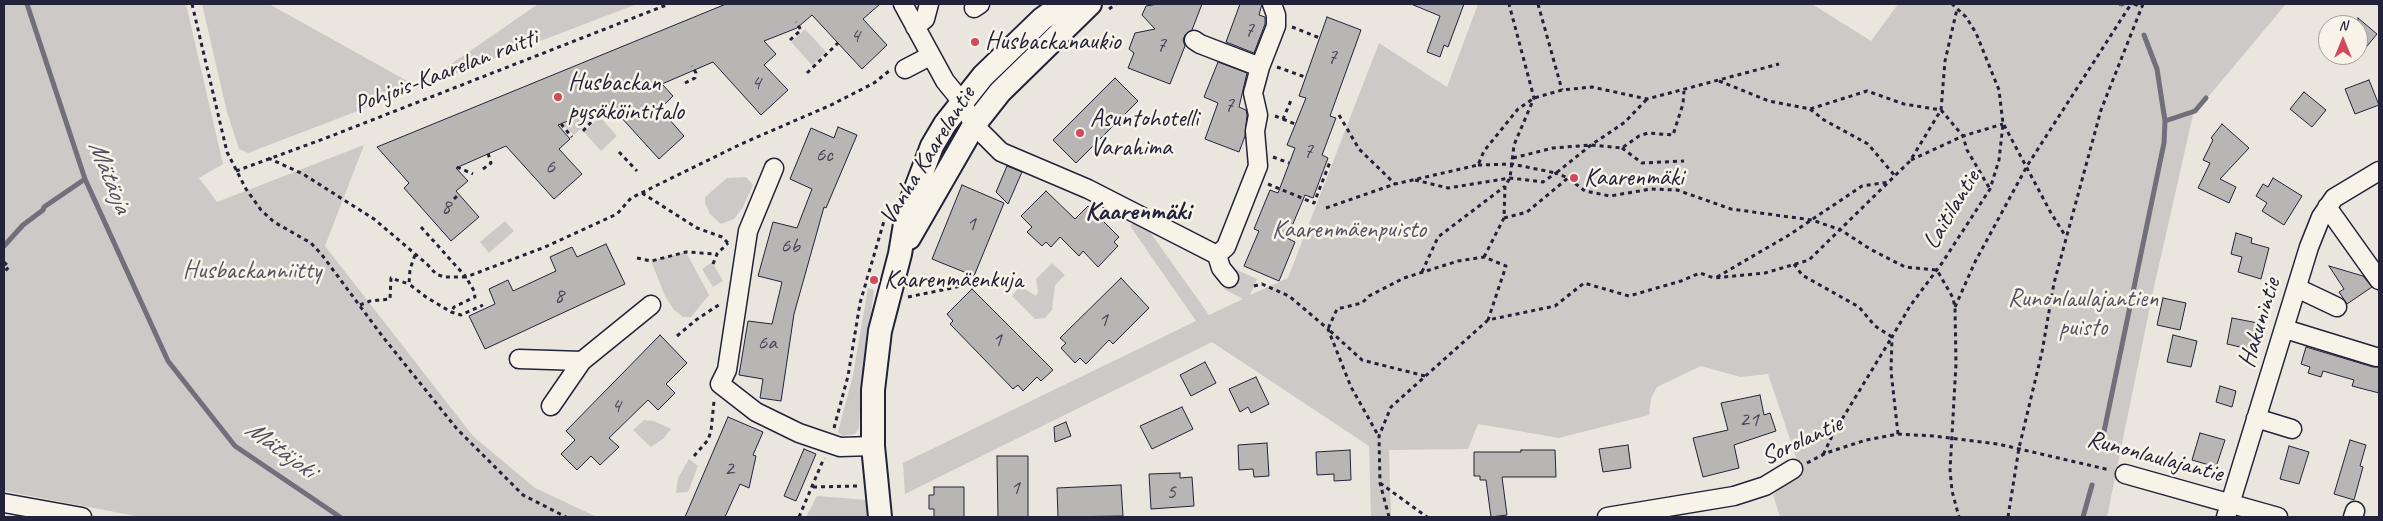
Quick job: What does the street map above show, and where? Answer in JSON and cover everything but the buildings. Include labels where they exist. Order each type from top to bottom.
[{"type":"main road","name":"Vanha Kaarelantie","points":[[880,517],[872,415],[886,246],[907,212],[932,146],[962,102],[983,76],[1018,42],[1042,19],[1063,4]]},
{"type":"main road","name":"Vanha Kaarelantie","points":[[886,246],[1000,92],[1090,4]]},
{"type":"street","points":[[903,4],[944,81],[962,102],[974,125],[1001,152],[1088,188],[1217,255],[1221,268],[1229,278]]},
{"type":"street","points":[[915,27],[925,20],[929,4]]},
{"type":"street","points":[[1217,255],[1226,246],[1258,166],[1255,131],[1258,109],[1253,86],[1267,67],[1276,26],[1276,15],[1272,4]]},
{"type":"street","points":[[1194,40],[1267,67]]},
{"type":"street","points":[[905,69],[929,53]]},
{"type":"street","points":[[774,168],[748,231],[727,370],[720,384],[756,412],[799,433],[840,447],[873,446]]},
{"type":"street","name":"Hakunintie","points":[[2228,510],[2309,246],[2327,207],[2334,198],[2379,171]]},
{"type":"street","points":[[2327,207],[2379,280]]},
{"type":"street","points":[[2296,288],[2337,307]]},
{"type":"street","points":[[551,406],[582,360],[651,304]]},
{"type":"street","points":[[2284,329],[2376,357]]},
{"type":"street","points":[[519,359],[582,360]]},
{"type":"street","points":[[2256,418],[2292,429]]},
{"type":"street","name":"Sorolantie","points":[[1607,517],[1628,516],[1734,496],[1765,486],[1793,469]]},
{"type":"street","name":"Runonlaulajantie","points":[[2125,474],[2228,510],[2278,517]]},
{"type":"street","points":[[4,504],[82,517]]},
{"type":"path","points":[[192,4],[221,133],[236,171],[260,210],[274,222],[311,243],[457,429],[522,495],[566,517]]},
{"type":"path","name":"Pohjois-Kaarelan raitti","points":[[236,171],[326,138],[669,4]]},
{"type":"path","points":[[1422,272],[1438,237],[1504,186],[1510,178],[1514,145],[1534,98],[1509,4]]},
{"type":"path","points":[[1538,4],[1562,90]]},
{"type":"path","name":"Laitilantie","points":[[1898,434],[1891,371],[1892,338],[1910,306],[1937,270],[1990,188],[1999,160],[2003,124],[2000,90],[1976,33],[1966,17],[1952,4]]},
{"type":"path","points":[[1955,308],[1975,262],[2026,166],[2133,4],[2142,6],[2101,110],[2066,237],[2054,283],[2042,352],[2019,448],[2008,517]]},
{"type":"path","points":[[1488,320],[1555,306],[1584,283],[1629,296],[1681,281],[1700,273],[1714,278],[1765,273],[1809,260],[1910,160],[1941,110],[1945,61],[1957,9]]},
{"type":"path","points":[[790,40],[801,30],[796,22]]},
{"type":"path","points":[[1302,31],[1320,38]]},
{"type":"path","points":[[807,73],[838,43]]},
{"type":"path","points":[[1478,165],[1484,151],[1518,109],[1534,98],[1562,90],[1592,87],[1648,99],[1779,64]]},
{"type":"path","points":[[685,83],[695,78],[696,73],[692,66]]},
{"type":"path","points":[[268,158],[303,174],[374,219],[436,274],[444,277],[466,277],[545,247],[617,214],[631,198],[641,192],[740,144],[831,105],[874,83],[895,67],[905,69]]},
{"type":"path","points":[[1267,67],[1306,77]]},
{"type":"path","points":[[1719,80],[1769,101],[1810,109],[1824,120],[1868,144],[1895,176]]},
{"type":"path","points":[[1622,148],[1639,136],[1648,133],[1673,135],[1683,104],[1684,90]]},
{"type":"path","points":[[1810,109],[1867,91],[1904,104],[1941,110],[1963,136],[1967,150],[1990,188]]},
{"type":"path","points":[[1284,119],[1292,98]]},
{"type":"path","points":[[1415,180],[1448,188],[1510,178],[1543,182],[1591,144],[1625,122],[1648,99]]},
{"type":"path","points":[[583,130],[594,119],[592,107]]},
{"type":"path","points":[[1258,109],[1296,124]]},
{"type":"path","points":[[1339,115],[1359,149],[1395,184]]},
{"type":"path","points":[[561,124],[572,137]]},
{"type":"path","points":[[1910,160],[1963,136],[2003,124],[2066,237]]},
{"type":"path","points":[[1513,158],[1553,148],[1591,144],[1622,148],[1642,163],[1684,161]]},
{"type":"path","points":[[484,169],[491,163],[487,150]]},
{"type":"path","points":[[619,152],[637,171]]},
{"type":"path","points":[[1271,156],[1289,164]]},
{"type":"path","points":[[1254,179],[1314,202],[1330,162]]},
{"type":"path","points":[[1326,208],[1395,184],[1478,165],[1512,164],[1556,173],[1568,178],[1585,191],[1610,196],[1651,188],[1677,190],[1731,209],[1812,220],[1841,230],[1870,249],[1905,267],[1937,270],[1952,298],[1955,308],[1956,364],[1950,470],[1952,491],[1959,517]]},
{"type":"path","points":[[457,167],[473,174]]},
{"type":"path","points":[[1504,218],[1526,212],[1568,178]]},
{"type":"path","points":[[1714,278],[1789,236],[1862,186],[1889,182]]},
{"type":"path","points":[[1484,257],[1504,218],[1504,186]]},
{"type":"path","points":[[641,192],[697,228],[722,237],[744,253]]},
{"type":"path","points":[[454,199],[459,194]]},
{"type":"path","points":[[421,227],[466,277],[474,290],[475,297],[454,307],[451,312]]},
{"type":"path","points":[[713,264],[717,254],[728,243]]},
{"type":"path","points":[[637,258],[651,261],[686,252],[717,254]]},
{"type":"path","points":[[409,284],[410,269],[416,255]]},
{"type":"path","points":[[1379,436],[1351,387],[1328,329],[1337,310],[1362,303],[1369,296],[1404,278],[1458,261],[1484,257],[1506,266],[1488,320],[1391,407],[1379,436],[1380,483],[1389,517]]},
{"type":"path","points":[[4,262],[9,267],[4,272]]},
{"type":"path","points":[[1794,264],[1802,275],[1859,307],[1875,326],[1892,338],[1833,434],[1823,455]]},
{"type":"path","points":[[360,305],[370,301],[390,299],[391,278],[409,284],[451,312],[461,315],[483,305]]},
{"type":"path","points":[[866,278],[871,279]]},
{"type":"path","points":[[914,296],[986,281]]},
{"type":"path","points":[[1254,286],[1262,284],[1289,296],[1362,360],[1426,376]]},
{"type":"path","points":[[906,307],[909,290]]},
{"type":"path","points":[[676,336],[724,301],[737,302]]},
{"type":"path","points":[[694,456],[708,440],[711,431],[714,400]]},
{"type":"path","name":"Sorolantie","points":[[1793,469],[1823,455],[1866,440],[1898,434],[1952,438],[2019,448]]},
{"type":"path","name":"Runonlaulajantie","points":[[2019,448],[2125,474]]},
{"type":"path","points":[[1380,483],[1426,517]]},
{"type":"path","points":[[813,487],[842,488],[877,484]]},
{"type":"green space","name":"Husbackanniitty","points":[[4,4],[186,4],[223,164],[199,178],[217,202],[364,145],[325,246],[473,436],[535,488],[597,517],[141,517],[4,491]]},
{"type":"green space","points":[[202,4],[269,4],[418,87],[538,4],[637,4],[248,153],[239,149],[227,112]]},
{"type":"green space","points":[[1478,4],[1812,4],[1871,41],[1898,4],[2286,4],[2193,115],[2154,287],[2107,517],[1780,517],[1773,495],[1800,469],[1768,374],[1740,377],[1701,366],[1657,387],[1651,398],[1649,415],[1559,438],[1478,424],[1468,449],[1389,450],[1391,517],[1371,517],[1369,446],[1212,342],[905,494],[903,463],[1196,321],[1130,226],[1140,218],[1209,315],[1243,299],[1224,289],[1233,268],[1257,279],[1250,295],[1288,278],[1379,43],[1447,87]]},
{"type":"green space","points":[[805,29],[826,52],[812,65],[791,42]]},
{"type":"green space","points":[[589,113],[591,120],[574,135],[562,124]]},
{"type":"green space","points":[[600,117],[617,136],[601,151],[584,132]]},
{"type":"green space","points":[[746,177],[753,185],[743,207],[734,219],[721,224],[710,214],[705,203],[705,197],[727,178]]},
{"type":"green space","points":[[505,221],[514,231],[489,253],[480,242]]},
{"type":"green space","points":[[686,252],[709,295],[691,317],[683,317],[674,310],[665,296],[651,261]]},
{"type":"green space","points":[[712,262],[723,281],[713,287],[702,269]]},
{"type":"green space","points":[[1052,263],[1065,275],[1055,285],[1052,310],[1045,318],[1035,319],[1012,296],[1020,286],[1036,296],[1038,292],[1036,279]]},
{"type":"green space","points":[[868,288],[874,290],[861,391],[859,428],[855,434],[842,436],[838,432],[853,375]]},
{"type":"green space","points":[[644,420],[654,421],[671,429],[664,438],[651,447],[633,430]]},
{"type":"green space","points":[[689,459],[698,466],[688,492],[676,493],[678,478]]},
{"type":"green space","points":[[817,496],[868,500],[870,517],[806,517]]},
{"type":"waterway","name":"Mätäoja","points":[[27,4],[85,179],[168,361],[235,446],[340,517]]},
{"type":"waterway","points":[[2101,446],[2164,143],[2165,121],[2157,69],[2144,35]]},
{"type":"waterway","points":[[2165,121],[2195,111],[2206,98]]},
{"type":"waterway","points":[[4,246],[23,225],[43,210],[44,207],[85,179]]},
{"type":"waterway","points":[[2083,517],[2092,485]]},
{"type":"place","name":"Husbackanaukio","points":[[975,42]]},
{"type":"place","name":"Husbackan pysäköintitalo","points":[[558,97]]},
{"type":"place","name":"Asuntohotelli Varahima","points":[[1080,133]]},
{"type":"place","name":"Kaarenmäki","points":[[1574,178]]},
{"type":"place","name":"Kaarenmäenkuja","points":[[874,280]]},
{"type":"district","name":"Kaarenmäki","points":[[1138,212]]},
{"type":"park label","name":"Kaarenmäenpuisto","points":[[1349,230]]},
{"type":"park label","name":"Runonlaulajantien puisto","points":[[2083,314]]},
{"type":"water label","name":"Mätäjoki","points":[[280,450]]}]
